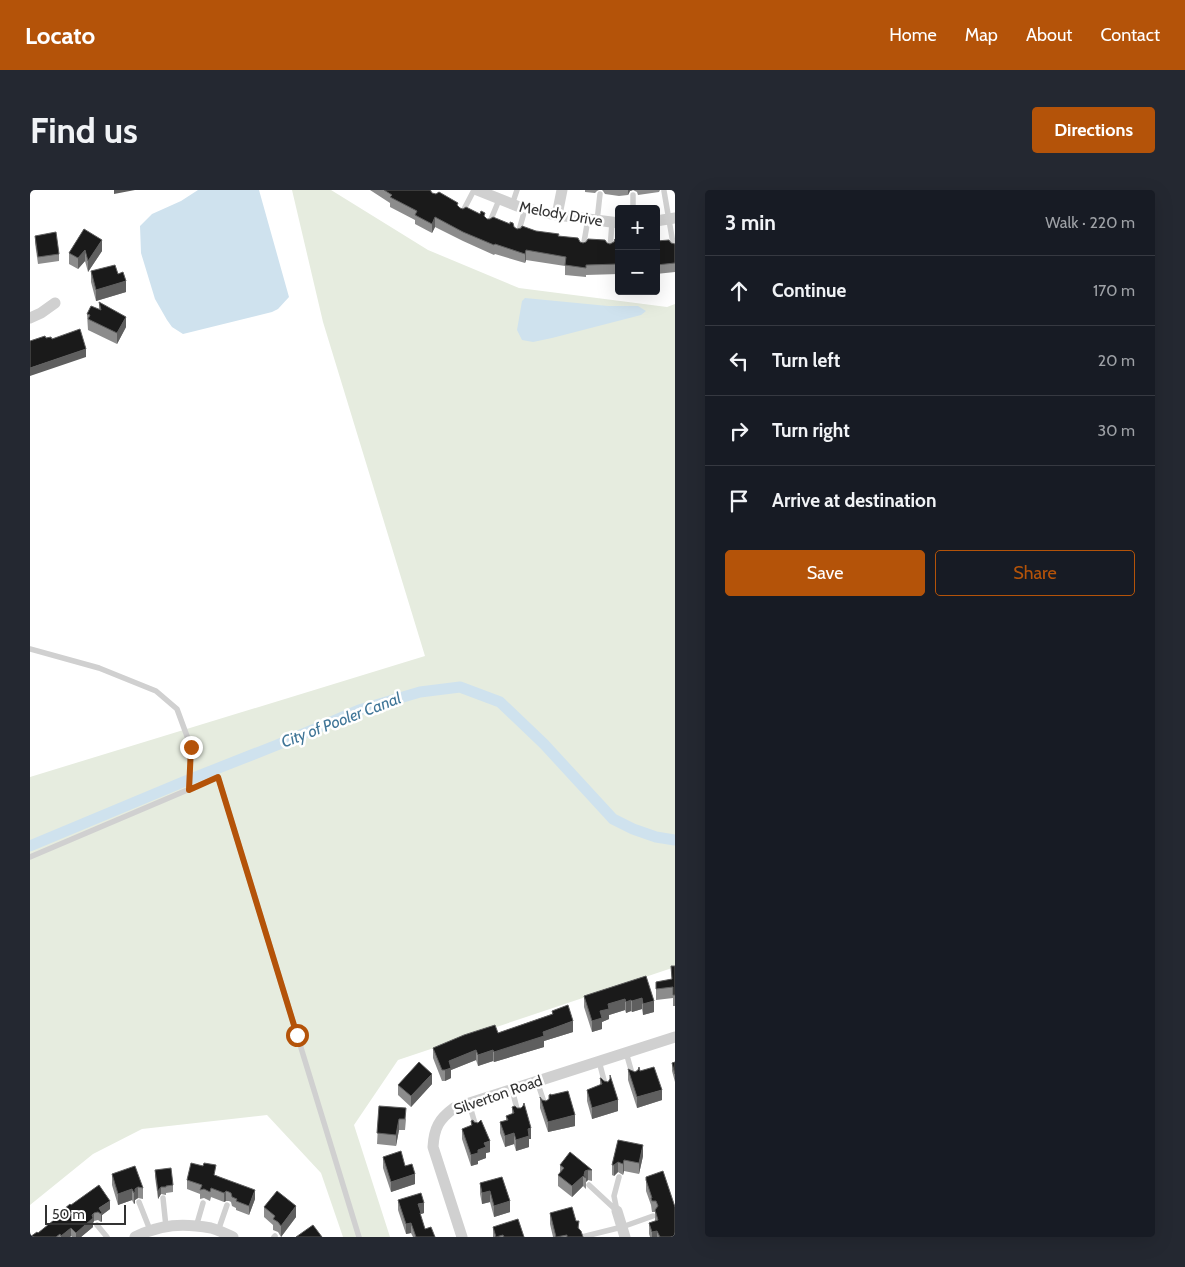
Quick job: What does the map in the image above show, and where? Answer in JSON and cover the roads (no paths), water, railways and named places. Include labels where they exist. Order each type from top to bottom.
[{"type":"street","name":"Melody Drive","points":[[478,190],[499,200],[526,209],[615,223]]},
{"type":"street","points":[[557,215],[562,190]]},
{"type":"street","points":[[30,318],[41,313],[55,302]]},
{"type":"street","name":"Silverton Road","points":[[462,1237],[433,1147],[434,1134],[444,1115],[454,1108],[469,1103],[675,1038]]},
{"type":"street","points":[[617,1211],[623,1232]]},
{"type":"street","points":[[136,1237],[156,1228],[179,1225],[233,1237]]},
{"type":"lane","points":[[462,214],[478,190]]},
{"type":"lane","points":[[512,205],[517,190]]},
{"type":"lane","points":[[664,191],[672,219],[674,248]]},
{"type":"lane","points":[[583,248],[600,194]]},
{"type":"lane","points":[[632,205],[633,195]]},
{"type":"lane","points":[[489,224],[499,200]]},
{"type":"lane","points":[[518,234],[526,209]]},
{"type":"lane","points":[[610,249],[615,227]]},
{"type":"lane","points":[[30,649],[99,668],[156,691],[177,710],[191,747],[189,790]]},
{"type":"lane","points":[[30,857],[218,777],[359,1237]]},
{"type":"lane","points":[[626,1052],[634,1078]]},
{"type":"lane","points":[[599,1061],[606,1088]]},
{"type":"lane","points":[[537,1081],[545,1107]]},
{"type":"lane","points":[[512,1089],[519,1115]]},
{"type":"lane","points":[[469,1103],[477,1129]]},
{"type":"lane","points":[[617,1211],[614,1196],[619,1177]]},
{"type":"lane","points":[[589,1185],[617,1211]]},
{"type":"lane","points":[[163,1198],[166,1226]]},
{"type":"lane","points":[[139,1202],[150,1230]]},
{"type":"lane","points":[[203,1203],[207,1231]]},
{"type":"lane","points":[[207,1231],[226,1205]]},
{"type":"lane","points":[[582,1237],[623,1232],[653,1216]]},
{"type":"lane","points":[[97,1225],[107,1237]]},
{"type":"water","points":[[198,190],[259,190],[289,297],[278,309],[272,312],[183,334],[172,327],[155,299],[141,253],[140,226],[152,214],[181,201]]},
{"type":"water","points":[[525,298],[608,306],[638,306],[646,311],[641,315],[533,342],[522,340],[517,330],[522,301]]},
{"type":"waterway","name":"City of Pooler Canal","points":[[30,846],[359,710],[420,692],[460,687],[500,702],[544,744],[613,819],[633,829],[656,837],[675,840]]}]
